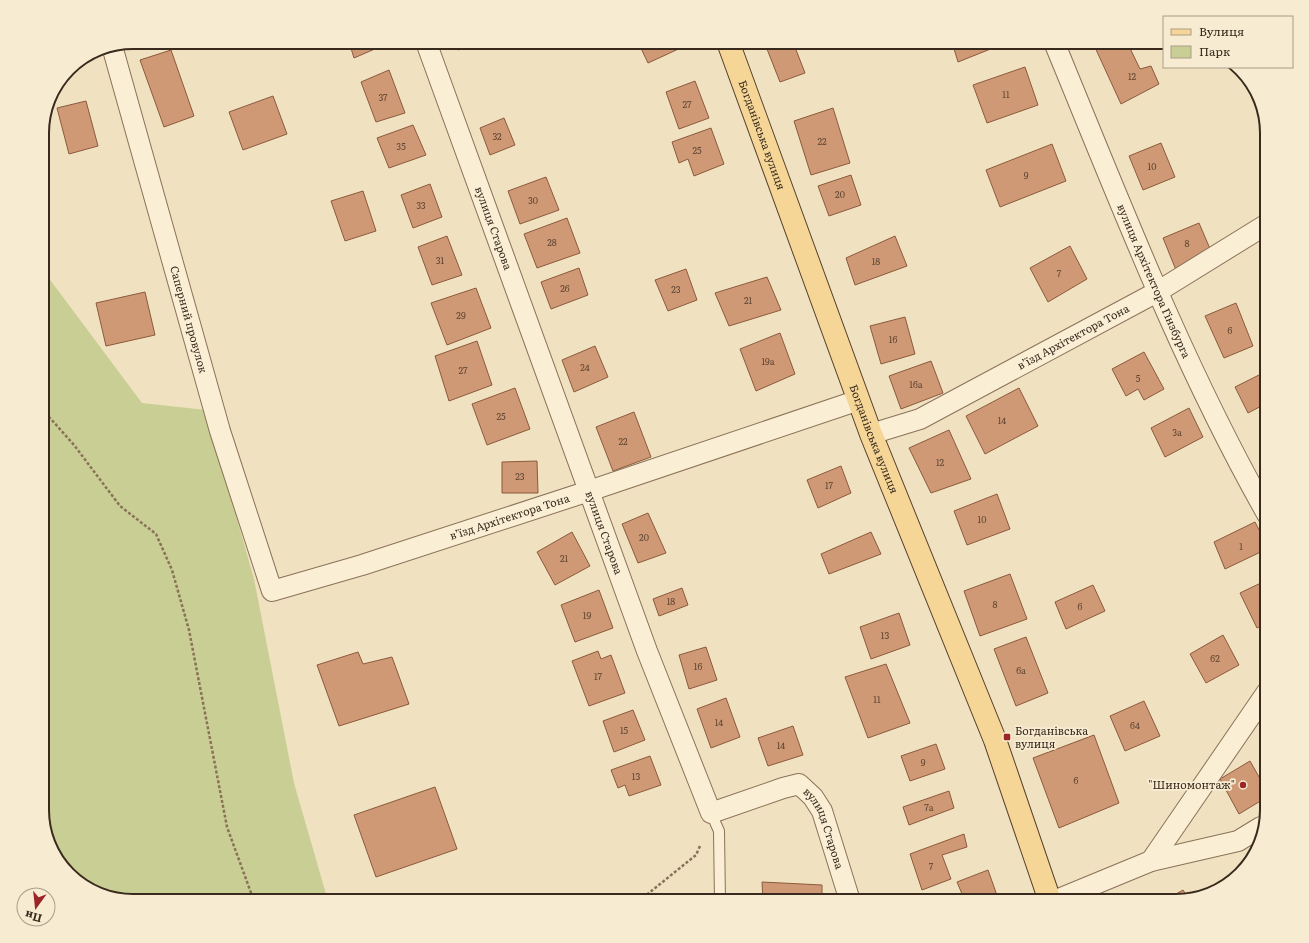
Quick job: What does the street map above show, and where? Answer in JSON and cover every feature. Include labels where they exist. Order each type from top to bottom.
[{"type":"main road","name":"Богданівська вулиця","points":[[731,49],[860,400],[871,434],[995,740],[1048,894]]},
{"type":"street","name":"вулиця Старова","points":[[429,49],[646,651],[714,818],[783,788],[799,784],[813,797],[822,811],[848,894]]},
{"type":"street","name":"вулиця Архітектора Гінзбурга","points":[[1057,49],[1157,292],[1238,464],[1260,502]]},
{"type":"street","name":"Саперний провулок","points":[[114,52],[220,431],[272,591]]},
{"type":"street","name":"в’їзд Архітектора Тона","points":[[871,434],[920,419],[1157,292],[1260,228]]},
{"type":"street","name":"в’їзд Архітектора Тона","points":[[272,591],[362,565],[860,400]]},
{"type":"street","points":[[1151,861],[1260,702]]},
{"type":"street","points":[[1071,894],[1151,861],[1238,841],[1257,829]]},
{"type":"lane","points":[[714,818],[719,831],[720,894]]},
{"type":"path","points":[[49,417],[74,445],[120,506],[156,534],[168,563],[189,630],[228,827],[252,894]]},
{"type":"path","points":[[648,894],[696,855],[707,829],[714,818]]},
{"type":"green space","points":[[49,278],[142,403],[206,410],[254,579],[294,783],[326,894],[134,894],[106,890],[82,877],[66,861],[55,842],[49,815]]},
{"type":"building","points":[[351,49],[375,49],[354,58]]},
{"type":"building","points":[[641,49],[678,49],[648,63]]},
{"type":"building","points":[[767,49],[796,49],[805,73],[780,82]]},
{"type":"building","points":[[954,49],[990,49],[958,62]]},
{"type":"building","points":[[1096,49],[1130,49],[1140,69],[1151,66],[1159,84],[1121,104]]},
{"type":"building","points":[[171,50],[194,116],[164,127],[140,60]]},
{"type":"building","points":[[1025,67],[1038,105],[987,123],[973,85]]},
{"type":"building","points":[[389,70],[405,113],[376,122],[361,82]]},
{"type":"building","points":[[695,81],[709,118],[679,129],[666,92]]},
{"type":"building","points":[[273,96],[287,134],[243,150],[229,112]]},
{"type":"building","points":[[86,101],[98,146],[69,154],[57,108]]},
{"type":"building","points":[[833,108],[850,163],[811,175],[794,121]]},
{"type":"building","points":[[504,118],[515,145],[490,155],[480,128]]},
{"type":"building","points":[[413,125],[426,155],[389,168],[377,138]]},
{"type":"building","points":[[711,128],[724,164],[694,176],[688,159],[679,163],[672,142]]},
{"type":"building","points":[[1161,143],[1175,177],[1143,190],[1129,156]]},
{"type":"building","points":[[1052,144],[1066,181],[1000,207],[986,170]]},
{"type":"building","points":[[851,175],[861,205],[829,216],[818,186]]},
{"type":"building","points":[[546,177],[559,210],[520,224],[508,191]]},
{"type":"building","points":[[430,184],[442,217],[413,228],[401,195]]},
{"type":"building","points":[[363,191],[376,231],[345,241],[331,201]]},
{"type":"building","points":[[567,218],[580,253],[537,268],[524,234]]},
{"type":"building","points":[[1199,223],[1211,251],[1176,270],[1163,238]]},
{"type":"building","points":[[447,236],[462,275],[432,285],[418,247]]},
{"type":"building","points":[[895,236],[907,266],[855,285],[846,258]]},
{"type":"building","points":[[1070,246],[1087,279],[1048,302],[1030,268]]},
{"type":"building","points":[[579,268],[588,295],[551,309],[541,282]]},
{"type":"building","points":[[686,269],[697,300],[668,311],[655,280]]},
{"type":"building","points":[[767,277],[781,310],[729,326],[715,293]]},
{"type":"building","points":[[476,288],[491,328],[447,345],[431,303]]},
{"type":"building","points":[[145,292],[155,335],[106,346],[96,303]]},
{"type":"building","points":[[1236,303],[1253,346],[1224,358],[1205,316]]},
{"type":"building","points":[[905,317],[915,354],[881,364],[870,326]]},
{"type":"building","points":[[780,333],[795,374],[756,391],[740,349]]},
{"type":"building","points":[[477,341],[492,385],[449,401],[435,356]]},
{"type":"building","points":[[595,346],[608,377],[574,392],[562,360]]},
{"type":"building","points":[[1144,352],[1164,389],[1144,400],[1138,389],[1126,396],[1112,369]]},
{"type":"building","points":[[931,361],[943,393],[901,409],[889,376]]},
{"type":"building","points":[[1260,374],[1260,407],[1248,413],[1235,387]]},
{"type":"building","points":[[515,388],[530,429],[487,445],[472,404]]},
{"type":"building","points":[[1019,388],[1038,426],[985,454],[966,416]]},
{"type":"building","points":[[1189,408],[1203,437],[1165,457],[1151,428]]},
{"type":"building","points":[[634,412],[651,457],[613,471],[596,427]]},
{"type":"building","points":[[949,430],[971,479],[931,493],[909,448]]},
{"type":"building","points":[[537,461],[538,493],[502,493],[502,462]]},
{"type":"building","points":[[841,466],[851,493],[818,508],[807,480]]},
{"type":"building","points":[[997,494],[1010,529],[967,545],[954,511]]},
{"type":"building","points":[[648,513],[666,553],[638,563],[622,524]]},
{"type":"building","points":[[1255,522],[1260,532],[1260,552],[1225,569],[1214,542]]},
{"type":"building","points":[[572,532],[590,566],[555,585],[537,552]]},
{"type":"building","points":[[871,532],[881,554],[829,574],[821,554]]},
{"type":"building","points":[[1010,574],[1027,619],[980,636],[964,591]]},
{"type":"building","points":[[1260,583],[1260,626],[1257,628],[1240,593]]},
{"type":"building","points":[[1093,585],[1105,611],[1066,629],[1055,602]]},
{"type":"building","points":[[682,588],[688,605],[659,616],[653,599]]},
{"type":"building","points":[[599,590],[613,628],[575,642],[561,605]]},
{"type":"building","points":[[899,613],[910,645],[871,659],[860,627]]},
{"type":"building","points":[[1223,635],[1239,665],[1206,683],[1190,654]]},
{"type":"building","points":[[1026,637],[1048,693],[1016,706],[994,649]]},
{"type":"building","points":[[706,647],[717,680],[689,689],[679,655]]},
{"type":"building","points":[[598,651],[601,659],[611,655],[625,693],[589,706],[572,661]]},
{"type":"building","points":[[358,652],[363,664],[392,657],[409,704],[339,726],[317,665]]},
{"type":"building","points":[[886,664],[910,723],[868,738],[845,677]]},
{"type":"building","points":[[726,698],[740,737],[711,748],[697,709]]},
{"type":"building","points":[[1144,701],[1160,736],[1125,751],[1110,716]]},
{"type":"building","points":[[633,710],[645,740],[614,752],[603,721]]},
{"type":"building","points":[[793,726],[803,755],[768,766],[758,738]]},
{"type":"building","points":[[1094,735],[1119,803],[1059,828],[1033,758]]},
{"type":"building","points":[[936,744],[945,769],[910,781],[901,756]]},
{"type":"building","points":[[650,756],[661,785],[629,796],[625,785],[618,788],[611,770]]},
{"type":"building","name":"\"Шиномонтаж\"","points":[[1250,761],[1260,779],[1260,801],[1239,814],[1220,779]]},
{"type":"building","points":[[435,787],[457,849],[376,877],[354,815]]},
{"type":"building","points":[[949,791],[954,808],[909,825],[903,807]]},
{"type":"building","points":[[964,834],[967,847],[942,855],[951,879],[922,890],[910,854]]},
{"type":"building","points":[[988,870],[997,894],[962,894],[957,882]]},
{"type":"building","points":[[762,882],[822,885],[822,894],[763,894]]},
{"type":"building","points":[[1183,890],[1185,893],[1176,894]]},
{"type":"place","name":"Богданівська вулиця","points":[[1007,737]]},
{"type":"place","name":"\"Шиномонтаж\"","points":[[1243,785]]}]
